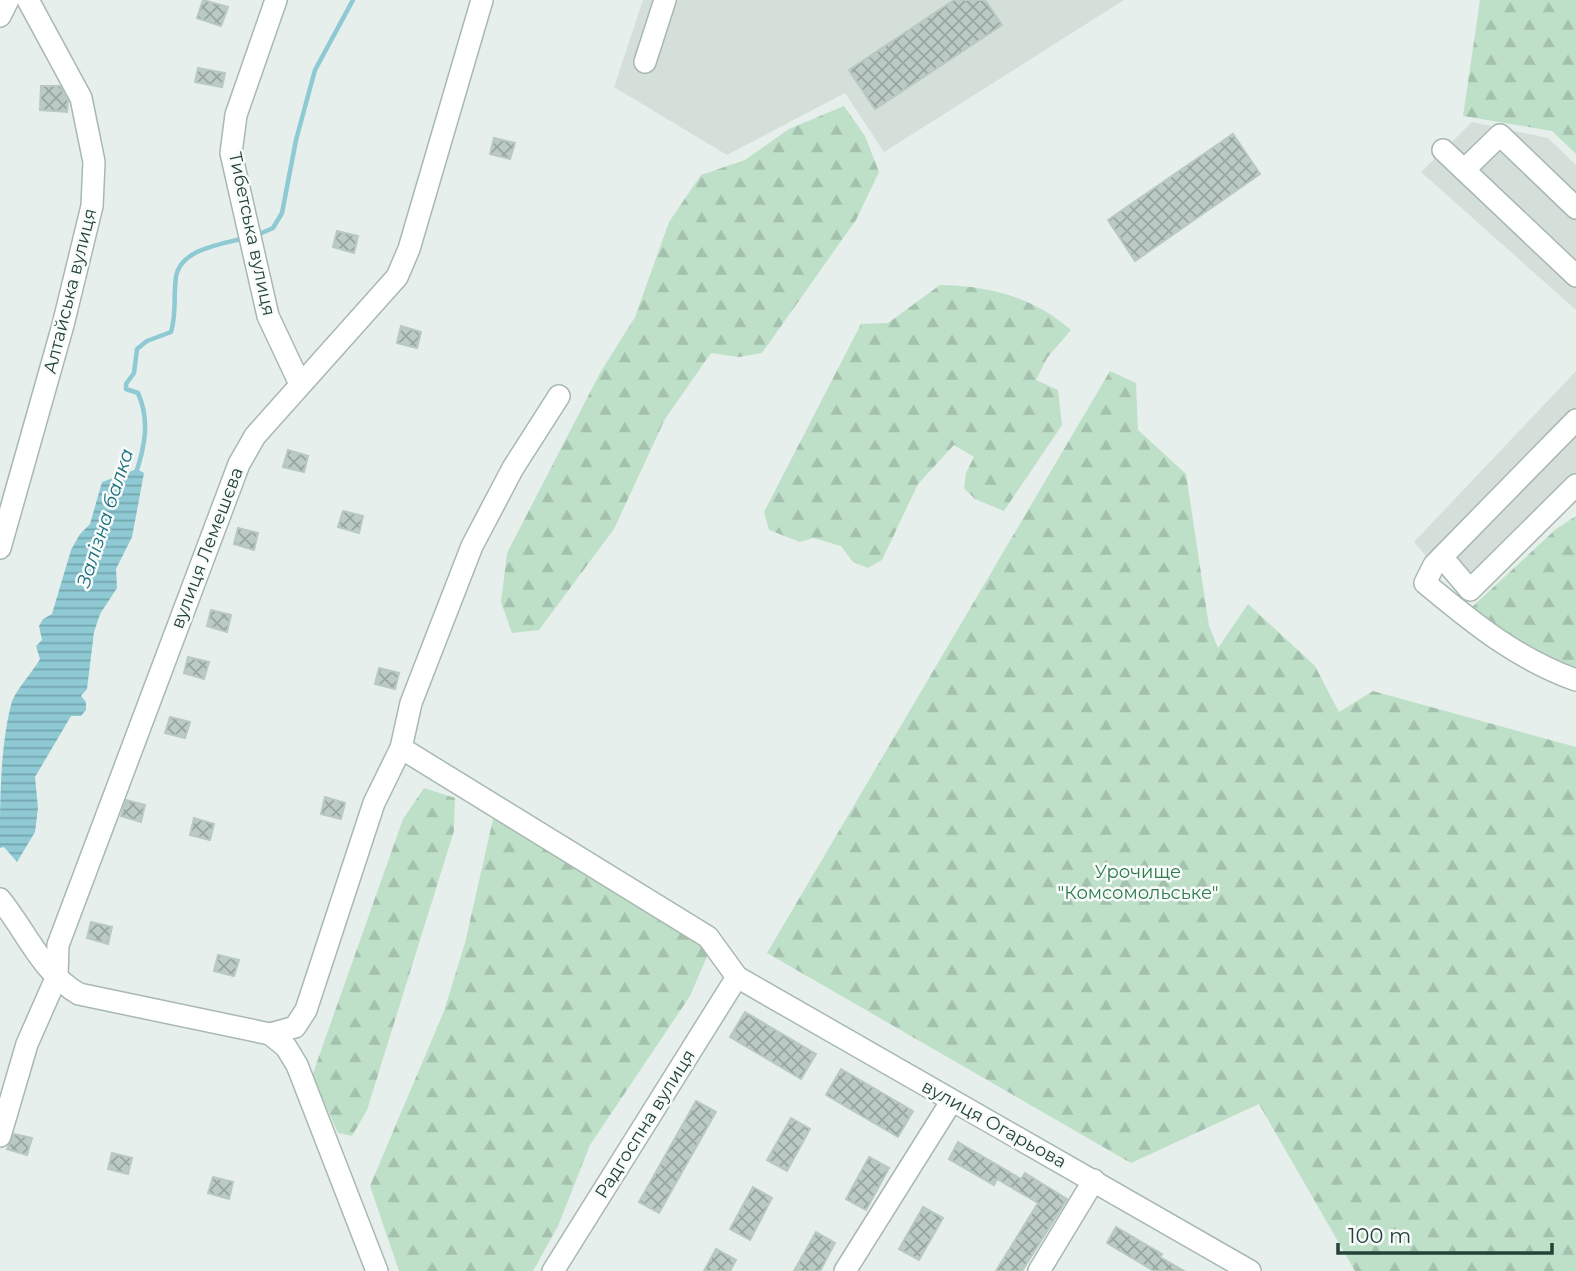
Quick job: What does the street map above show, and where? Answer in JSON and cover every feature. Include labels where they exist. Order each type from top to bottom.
[{"type":"street","points":[[0,16],[8,0]]},
{"type":"street","name":"Алтайська вулиця","points":[[0,548],[63,325],[92,206],[93,162],[81,98],[28,0]]},
{"type":"street","name":"Тибетська вулиця","points":[[276,0],[236,115],[231,153],[268,316],[300,384]]},
{"type":"street","name":"вулиця Лемешєва","points":[[0,1136],[27,1044],[57,976],[58,945],[234,474],[255,436],[397,277],[409,249],[482,0]]},
{"type":"street","points":[[645,62],[665,0]]},
{"type":"street","points":[[1464,170],[1500,135],[1576,208]]},
{"type":"street","points":[[1443,150],[1576,276]]},
{"type":"street","points":[[270,1034],[295,1027],[306,1010],[374,803],[401,748],[411,702],[472,545],[513,468],[559,396]]},
{"type":"street","points":[[1576,420],[1434,565],[1425,583],[1489,635],[1542,667],[1576,680]]},
{"type":"street","points":[[1442,557],[1471,590],[1576,485]]},
{"type":"street","points":[[401,748],[708,937],[737,977]]},
{"type":"street","points":[[0,899],[46,967],[79,994],[270,1034],[286,1047],[297,1065],[377,1271]]},
{"type":"street","name":"вулиця Огарьова","points":[[737,977],[1250,1271]]},
{"type":"street","name":"Радгоспна вулиця","points":[[553,1271],[737,977]]},
{"type":"street","points":[[845,1271],[951,1102]]},
{"type":"street","points":[[1039,1271],[1094,1180]]},
{"type":"shaded area","points":[[643,0],[1124,0],[884,152],[845,93],[727,155],[614,87]]},
{"type":"shaded area","points":[[1472,122],[1548,138],[1576,165],[1576,310],[1421,172]]},
{"type":"shaded area","points":[[1576,371],[1576,496],[1465,602],[1414,542]]},
{"type":"green space","points":[[1480,0],[1576,0],[1576,154],[1552,131],[1463,116]]},
{"type":"green space","points":[[844,106],[865,136],[879,172],[856,220],[762,353],[739,357],[711,353],[665,419],[614,529],[539,630],[512,633],[501,602],[507,553],[600,373],[635,317],[669,222],[701,175],[745,160],[789,129]]},
{"type":"green space","points":[[940,285],[976,288],[1010,296],[1042,309],[1071,330],[1047,358],[1036,380],[1058,390],[1062,425],[1004,511],[975,499],[964,488],[966,473],[974,457],[954,445],[918,484],[882,560],[868,568],[853,562],[841,546],[813,538],[800,542],[769,530],[764,512],[861,324],[888,323]]},
{"type":"green space","name":"Урочище \"Комсомольське\"","points":[[1110,371],[1136,383],[1138,430],[1186,474],[1209,626],[1218,648],[1248,604],[1315,666],[1339,712],[1373,691],[1576,747],[1576,1271],[1355,1271],[1259,1104],[1131,1163],[767,953]]},
{"type":"green space","points":[[1576,516],[1576,669],[1519,645],[1471,608],[1556,529]]},
{"type":"green space","points":[[424,788],[455,798],[454,831],[367,1110],[352,1136],[338,1133],[312,1076],[403,819]]},
{"type":"green space","points":[[496,806],[712,945],[690,996],[590,1145],[558,1226],[533,1271],[399,1271],[370,1186],[444,1011],[465,943]]},
{"type":"water","points":[[137,469],[144,473],[132,537],[116,569],[117,588],[100,614],[94,632],[87,689],[81,696],[86,702],[86,710],[81,716],[71,716],[35,777],[38,808],[35,832],[17,862],[4,847],[0,848],[3,755],[12,701],[40,659],[36,646],[42,640],[39,626],[43,619],[52,614],[71,550],[80,534],[90,524],[102,482]]},
{"type":"building","points":[[203,0],[228,7],[221,26],[197,18]]},
{"type":"building","points":[[954,0],[985,0],[1002,25],[875,109],[849,70]]},
{"type":"building","points":[[198,68],[225,73],[222,87],[195,82]]},
{"type":"building","points":[[41,86],[60,86],[68,101],[67,112],[40,110]]},
{"type":"building","points":[[1233,134],[1260,174],[1135,261],[1108,220]]},
{"type":"building","points":[[494,138],[515,143],[510,159],[490,154]]},
{"type":"building","points":[[337,231],[358,236],[354,253],[333,247]]},
{"type":"building","points":[[401,326],[421,332],[417,348],[397,343]]},
{"type":"building","points":[[288,450],[308,456],[304,472],[283,467]]},
{"type":"building","points":[[343,511],[363,516],[359,533],[338,527]]},
{"type":"building","points":[[238,528],[258,533],[254,550],[234,544]]},
{"type":"building","points":[[211,610],[231,615],[227,632],[207,626]]},
{"type":"building","points":[[188,657],[209,662],[204,679],[184,673]]},
{"type":"building","points":[[379,668],[399,673],[395,689],[375,684]]},
{"type":"building","points":[[170,717],[190,722],[185,738],[165,733]]},
{"type":"building","points":[[325,797],[345,803],[341,819],[321,814]]},
{"type":"building","points":[[126,800],[145,805],[141,822],[121,816]]},
{"type":"building","points":[[194,818],[214,824],[210,840],[190,835]]},
{"type":"building","points":[[91,922],[112,927],[108,944],[87,938]]},
{"type":"building","points":[[218,955],[239,960],[234,976],[214,971]]},
{"type":"building","points":[[745,1012],[816,1054],[801,1079],[730,1037]]},
{"type":"building","points":[[841,1069],[913,1111],[898,1137],[826,1095]]},
{"type":"building","points":[[696,1101],[716,1112],[659,1213],[639,1202]]},
{"type":"building","points":[[791,1118],[810,1129],[787,1171],[767,1160]]},
{"type":"building","points":[[14,1134],[32,1138],[27,1155],[7,1149]]},
{"type":"building","points":[[958,1142],[1021,1179],[1025,1173],[1067,1199],[1022,1271],[996,1271],[1038,1203],[997,1179],[994,1185],[949,1159]]},
{"type":"building","points":[[112,1153],[132,1158],[128,1174],[108,1169]]},
{"type":"building","points":[[869,1157],[889,1168],[866,1210],[846,1199]]},
{"type":"building","points":[[213,1177],[233,1182],[229,1199],[208,1193]]},
{"type":"building","points":[[753,1187],[772,1198],[750,1240],[730,1229]]},
{"type":"building","points":[[923,1207],[943,1218],[919,1260],[899,1249]]},
{"type":"building","points":[[1116,1227],[1162,1254],[1160,1257],[1184,1271],[1154,1271],[1107,1243]]},
{"type":"building","points":[[816,1232],[835,1243],[820,1271],[794,1271]]},
{"type":"building","points":[[716,1249],[736,1260],[730,1271],[704,1271]]},
{"type":"waterway","name":"Залізна балка","points":[[257,235],[273,228],[282,213],[296,140],[315,70],[353,0]]},
{"type":"waterway","name":"Залізна балка","points":[[136,473],[144,443],[144,413],[138,393],[126,389],[126,384],[134,373],[137,349],[147,341],[171,332],[176,277],[185,260],[203,249],[245,238]]}]
